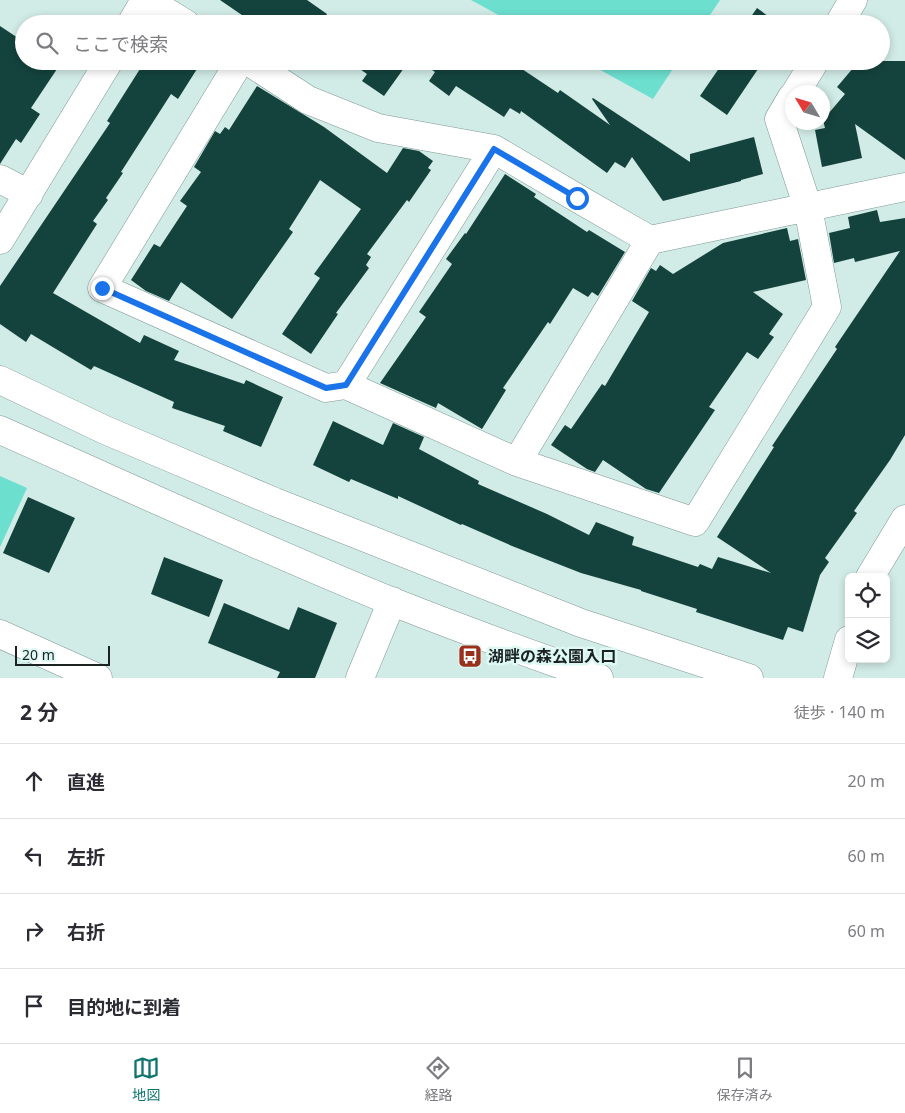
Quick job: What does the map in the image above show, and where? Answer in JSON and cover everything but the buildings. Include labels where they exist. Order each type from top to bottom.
[{"type":"street","points":[[137,15],[146,0],[171,15]]},
{"type":"street","points":[[845,15],[854,0]]},
{"type":"street","points":[[0,240],[104,70]]},
{"type":"street","points":[[235,70],[102,288],[326,388],[346,385],[517,462],[695,522],[827,307],[808,208],[779,119],[785,109]]},
{"type":"street","points":[[262,70],[308,100],[378,128],[494,149],[650,240],[905,187]]},
{"type":"street","points":[[800,85],[809,70]]},
{"type":"street","points":[[346,385],[494,149]]},
{"type":"street","points":[[0,179],[29,194]]},
{"type":"street","points":[[517,462],[650,240]]},
{"type":"street","points":[[0,380],[105,430],[275,502],[581,623],[749,678]]},
{"type":"street","points":[[0,430],[392,601],[515,649],[599,678]]},
{"type":"street","points":[[872,573],[905,519]]},
{"type":"street","points":[[360,678],[392,601]]},
{"type":"street","points":[[0,634],[98,678]]},
{"type":"street","points":[[838,678],[845,654]]},
{"type":"green space","points":[[471,0],[720,0],[710,15],[498,15]]},
{"type":"green space","points":[[600,70],[672,70],[653,99]]},
{"type":"green space","points":[[0,476],[27,488],[0,547]]},
{"type":"place","name":"湖畔の森公園入口","points":[[470,656]]},
{"type":"route","points":[[102,288],[326,388],[346,385],[494,149],[577,198]]}]
